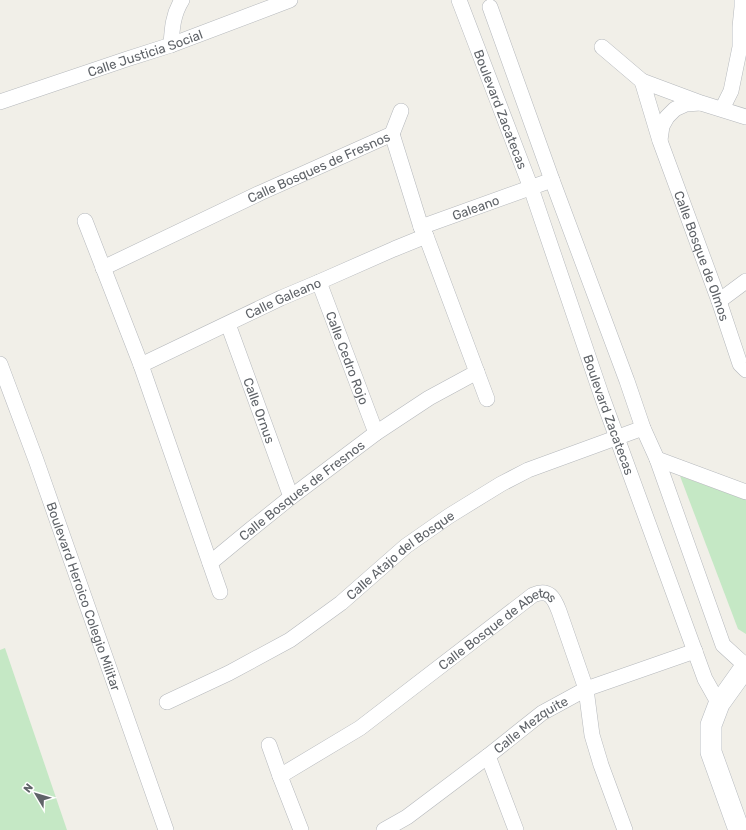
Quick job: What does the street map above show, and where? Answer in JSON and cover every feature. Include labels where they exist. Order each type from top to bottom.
[{"type":"street","points":[[171,45],[173,20],[182,0]]},
{"type":"street","name":"Calle Justicia Social","points":[[0,102],[171,45],[290,0]]},
{"type":"street","name":"Boulevard Zacatecas","points":[[459,0],[531,188],[616,437],[705,679],[719,704]]},
{"type":"street","points":[[722,110],[730,91],[740,47],[742,0]]},
{"type":"street","name":"Boulevard Zacatecas","points":[[490,7],[552,180],[625,373],[643,428],[657,460],[723,645],[746,666]]},
{"type":"street","points":[[602,47],[642,81],[701,103],[743,116],[738,96],[746,62]]},
{"type":"street","name":"Calle Bosque de Olmos","points":[[642,81],[660,141],[719,301],[740,364],[746,370]]},
{"type":"street","points":[[660,141],[662,126],[675,109],[686,104],[701,103]]},
{"type":"street","points":[[392,134],[400,111]]},
{"type":"street","name":"Calle Bosques de Fresnos","points":[[103,268],[260,193],[392,134],[424,232],[487,399]]},
{"type":"street","name":"Galeano","points":[[424,232],[552,180]]},
{"type":"street","points":[[85,221],[141,365],[220,592]]},
{"type":"street","name":"Calle Galeano","points":[[141,365],[281,298],[394,249],[424,232]]},
{"type":"street","points":[[719,301],[746,281]]},
{"type":"street","name":"Calle Cedro Rojo","points":[[319,282],[376,433]]},
{"type":"street","name":"Calle Ornus","points":[[228,324],[291,497]]},
{"type":"street","name":"Boulevard Heroico Colegio Militar","points":[[0,364],[36,460],[166,830]]},
{"type":"street","name":"Calle Bosques de Fresnos","points":[[210,563],[291,497],[376,433],[429,398],[477,372]]},
{"type":"street","name":"Calle Atajo del Bosque","points":[[167,702],[229,673],[290,640],[341,603],[406,546],[449,516],[500,484],[528,470],[643,428]]},
{"type":"street","points":[[657,460],[746,492]]},
{"type":"street","name":"Calle Bosque de Abetos","points":[[280,776],[360,728],[533,595],[539,592],[546,593],[551,596],[555,603],[586,689],[592,735],[601,765],[625,830]]},
{"type":"street","name":"Calle Mezquite","points":[[384,830],[407,817],[542,713],[586,689],[695,651]]},
{"type":"street","points":[[739,830],[711,752],[711,725],[719,704],[746,666]]},
{"type":"street","points":[[269,745],[301,830]]},
{"type":"street","points":[[488,756],[516,830]]},
{"type":"green space","points":[[680,476],[746,500],[746,634],[738,629]]},
{"type":"green space","points":[[5,648],[67,830],[0,830],[0,650]]}]
